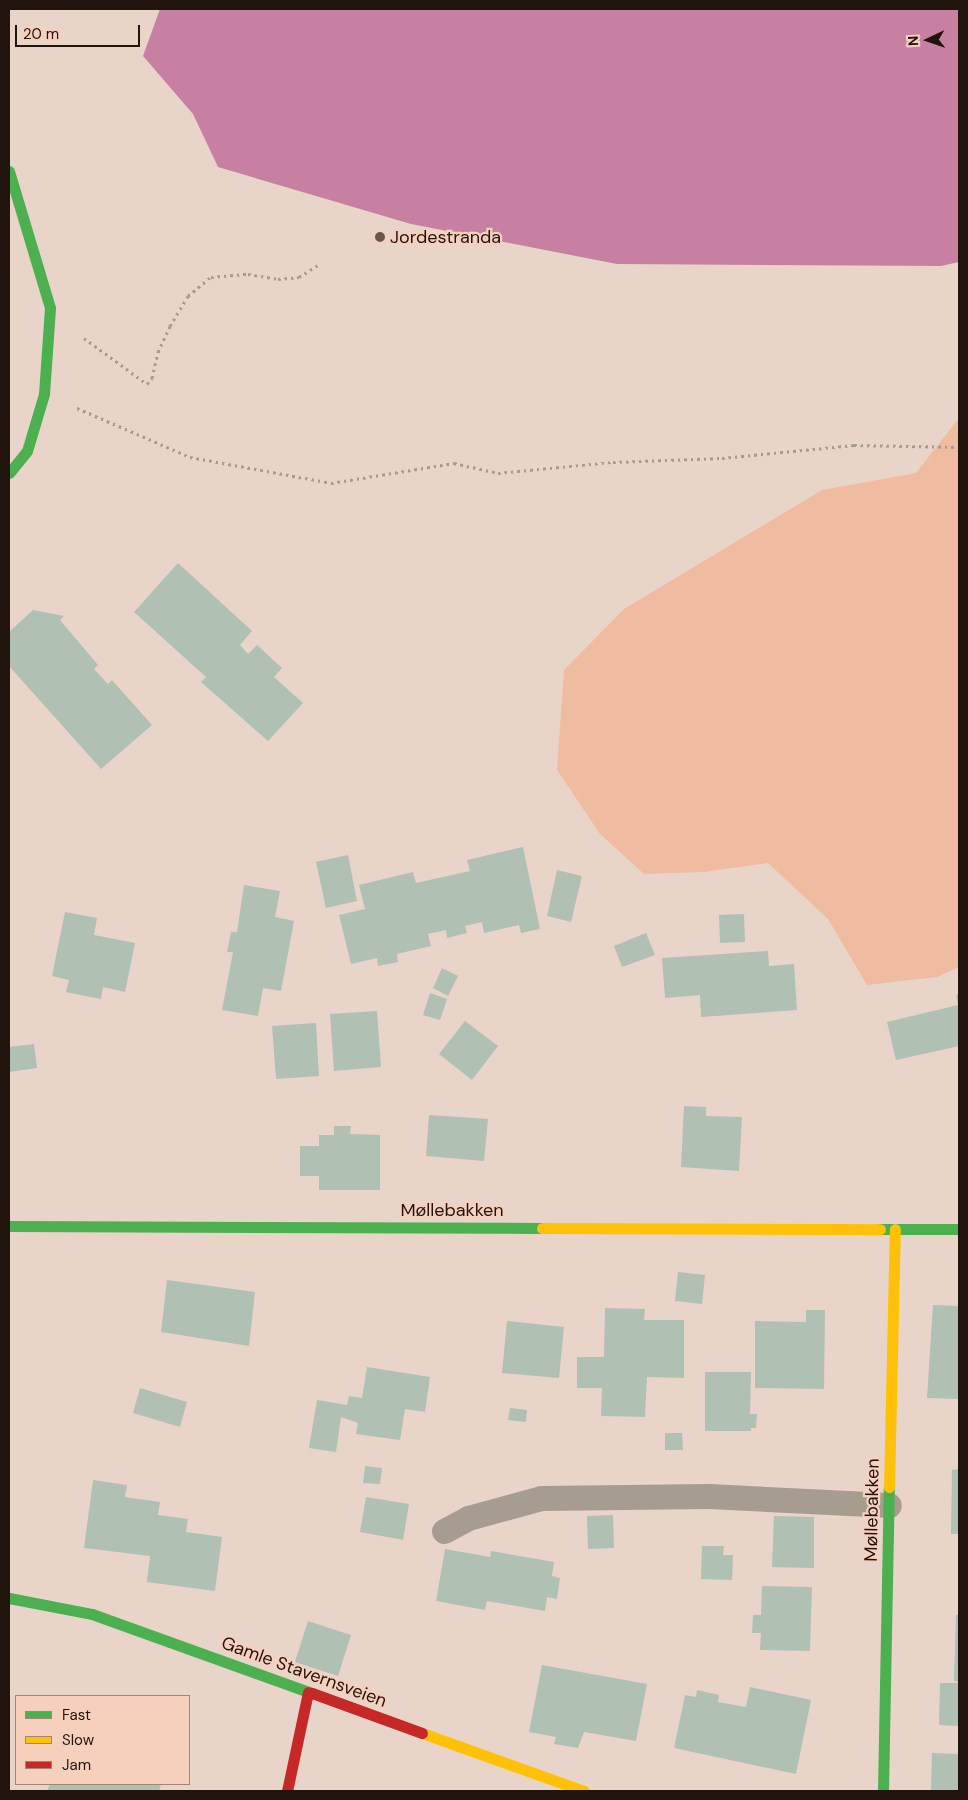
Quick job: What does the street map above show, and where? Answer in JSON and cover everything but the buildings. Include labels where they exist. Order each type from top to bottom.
[{"type":"street","points":[[9,171],[50,308],[44,394],[26,451],[9,473]]},
{"type":"street","name":"Møllebakken","points":[[9,1226],[959,1229]]},
{"type":"street","name":"Møllebakken","points":[[883,1791],[895,1228]]},
{"type":"street","name":"Gamle Stavernsveien","points":[[9,1598],[92,1614],[584,1791]]},
{"type":"street","points":[[287,1791],[308,1692]]},
{"type":"lane","points":[[444,1531],[468,1518],[541,1498],[709,1496],[889,1505]]},
{"type":"path","points":[[50,308],[132,375],[147,384],[152,378],[158,352],[170,326],[188,296],[211,278],[248,274],[278,279],[299,277],[320,264]]},
{"type":"path","points":[[44,394],[190,457],[331,483],[454,463],[498,473],[613,462],[722,458],[854,445],[959,447]]},
{"type":"shaded area","points":[[160,9],[959,9],[959,262],[941,266],[617,264],[411,224],[218,167],[193,114],[143,56]]},
{"type":"shaded area","points":[[959,418],[959,967],[937,977],[867,985],[828,919],[768,863],[704,872],[644,874],[600,834],[557,770],[564,670],[624,609],[822,490],[916,473]]},
{"type":"traffic: fast","points":[[9,171],[50,308],[44,394],[27,451],[9,473]]},
{"type":"traffic: fast","points":[[9,1226],[542,1228]]},
{"type":"traffic: fast","points":[[880,1229],[959,1229]]},
{"type":"traffic: fast","points":[[883,1791],[889,1487]]},
{"type":"traffic: fast","points":[[9,1598],[92,1614],[312,1693]]},
{"type":"traffic: slow","points":[[542,1228],[880,1229]]},
{"type":"traffic: slow","points":[[889,1487],[895,1229]]},
{"type":"traffic: slow","points":[[422,1733],[584,1791]]},
{"type":"traffic: jam","points":[[287,1791],[308,1692]]},
{"type":"traffic: jam","points":[[312,1693],[422,1733]]},
{"type":"place","name":"Jordestranda","points":[[380,237]]}]
